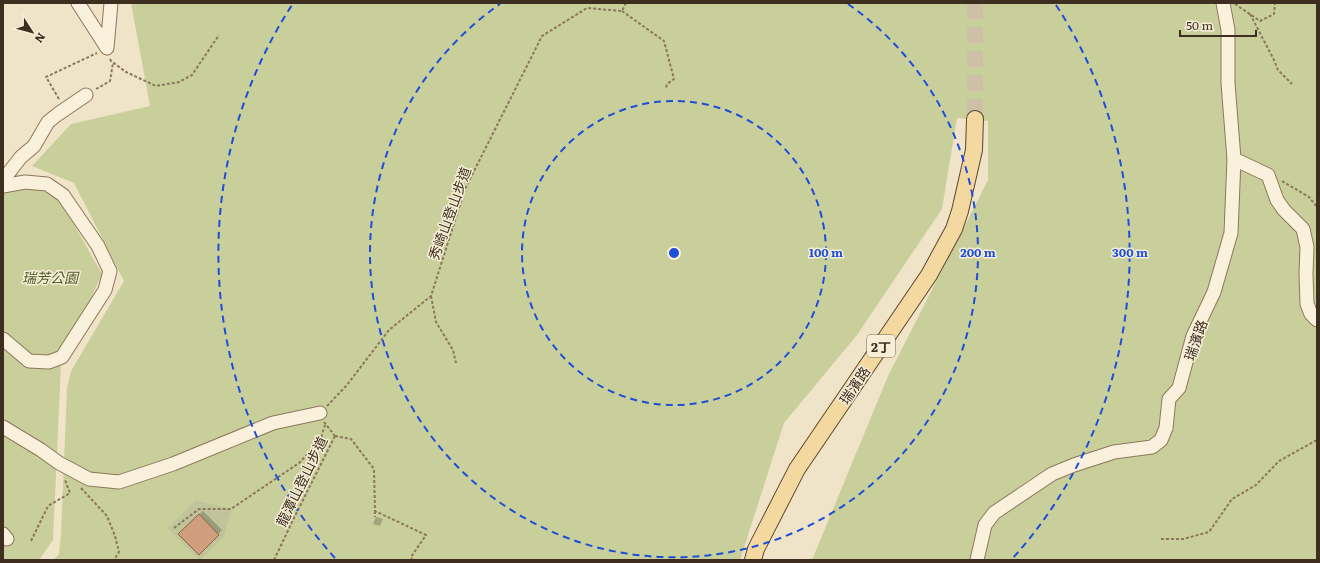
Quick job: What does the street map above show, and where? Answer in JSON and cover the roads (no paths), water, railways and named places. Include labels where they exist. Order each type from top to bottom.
[{"type":"main road","name":"瑞濱路","points":[[753,560],[756,549],[797,469],[929,275],[954,229],[960,211],[974,150],[975,119]]},
{"type":"street","points":[[78,3],[107,48],[111,3]]},
{"type":"street","name":"瑞濱路","points":[[977,560],[985,525],[989,519],[1032,487],[1052,474],[1074,465],[1114,452],[1152,447],[1161,440],[1166,428],[1169,399],[1179,388],[1193,336],[1214,292],[1231,233],[1234,159],[1228,83],[1229,3]]},
{"type":"street","points":[[3,180],[21,157],[34,146],[48,122],[86,95]]},
{"type":"street","points":[[1234,159],[1268,175],[1277,200],[1284,210],[1303,229],[1307,247],[1307,304],[1311,314],[1317,320]]},
{"type":"street","points":[[3,186],[25,182],[47,184],[64,195],[98,246],[110,271],[104,290],[62,357],[49,362],[29,361],[3,339]]},
{"type":"street","points":[[3,427],[41,450],[59,463],[89,479],[119,482],[174,464],[273,423],[322,419]]},
{"type":"tunnel","points":[[975,3],[975,119]]},
{"type":"park label","name":"瑞芳公園","points":[[50,277]]}]
